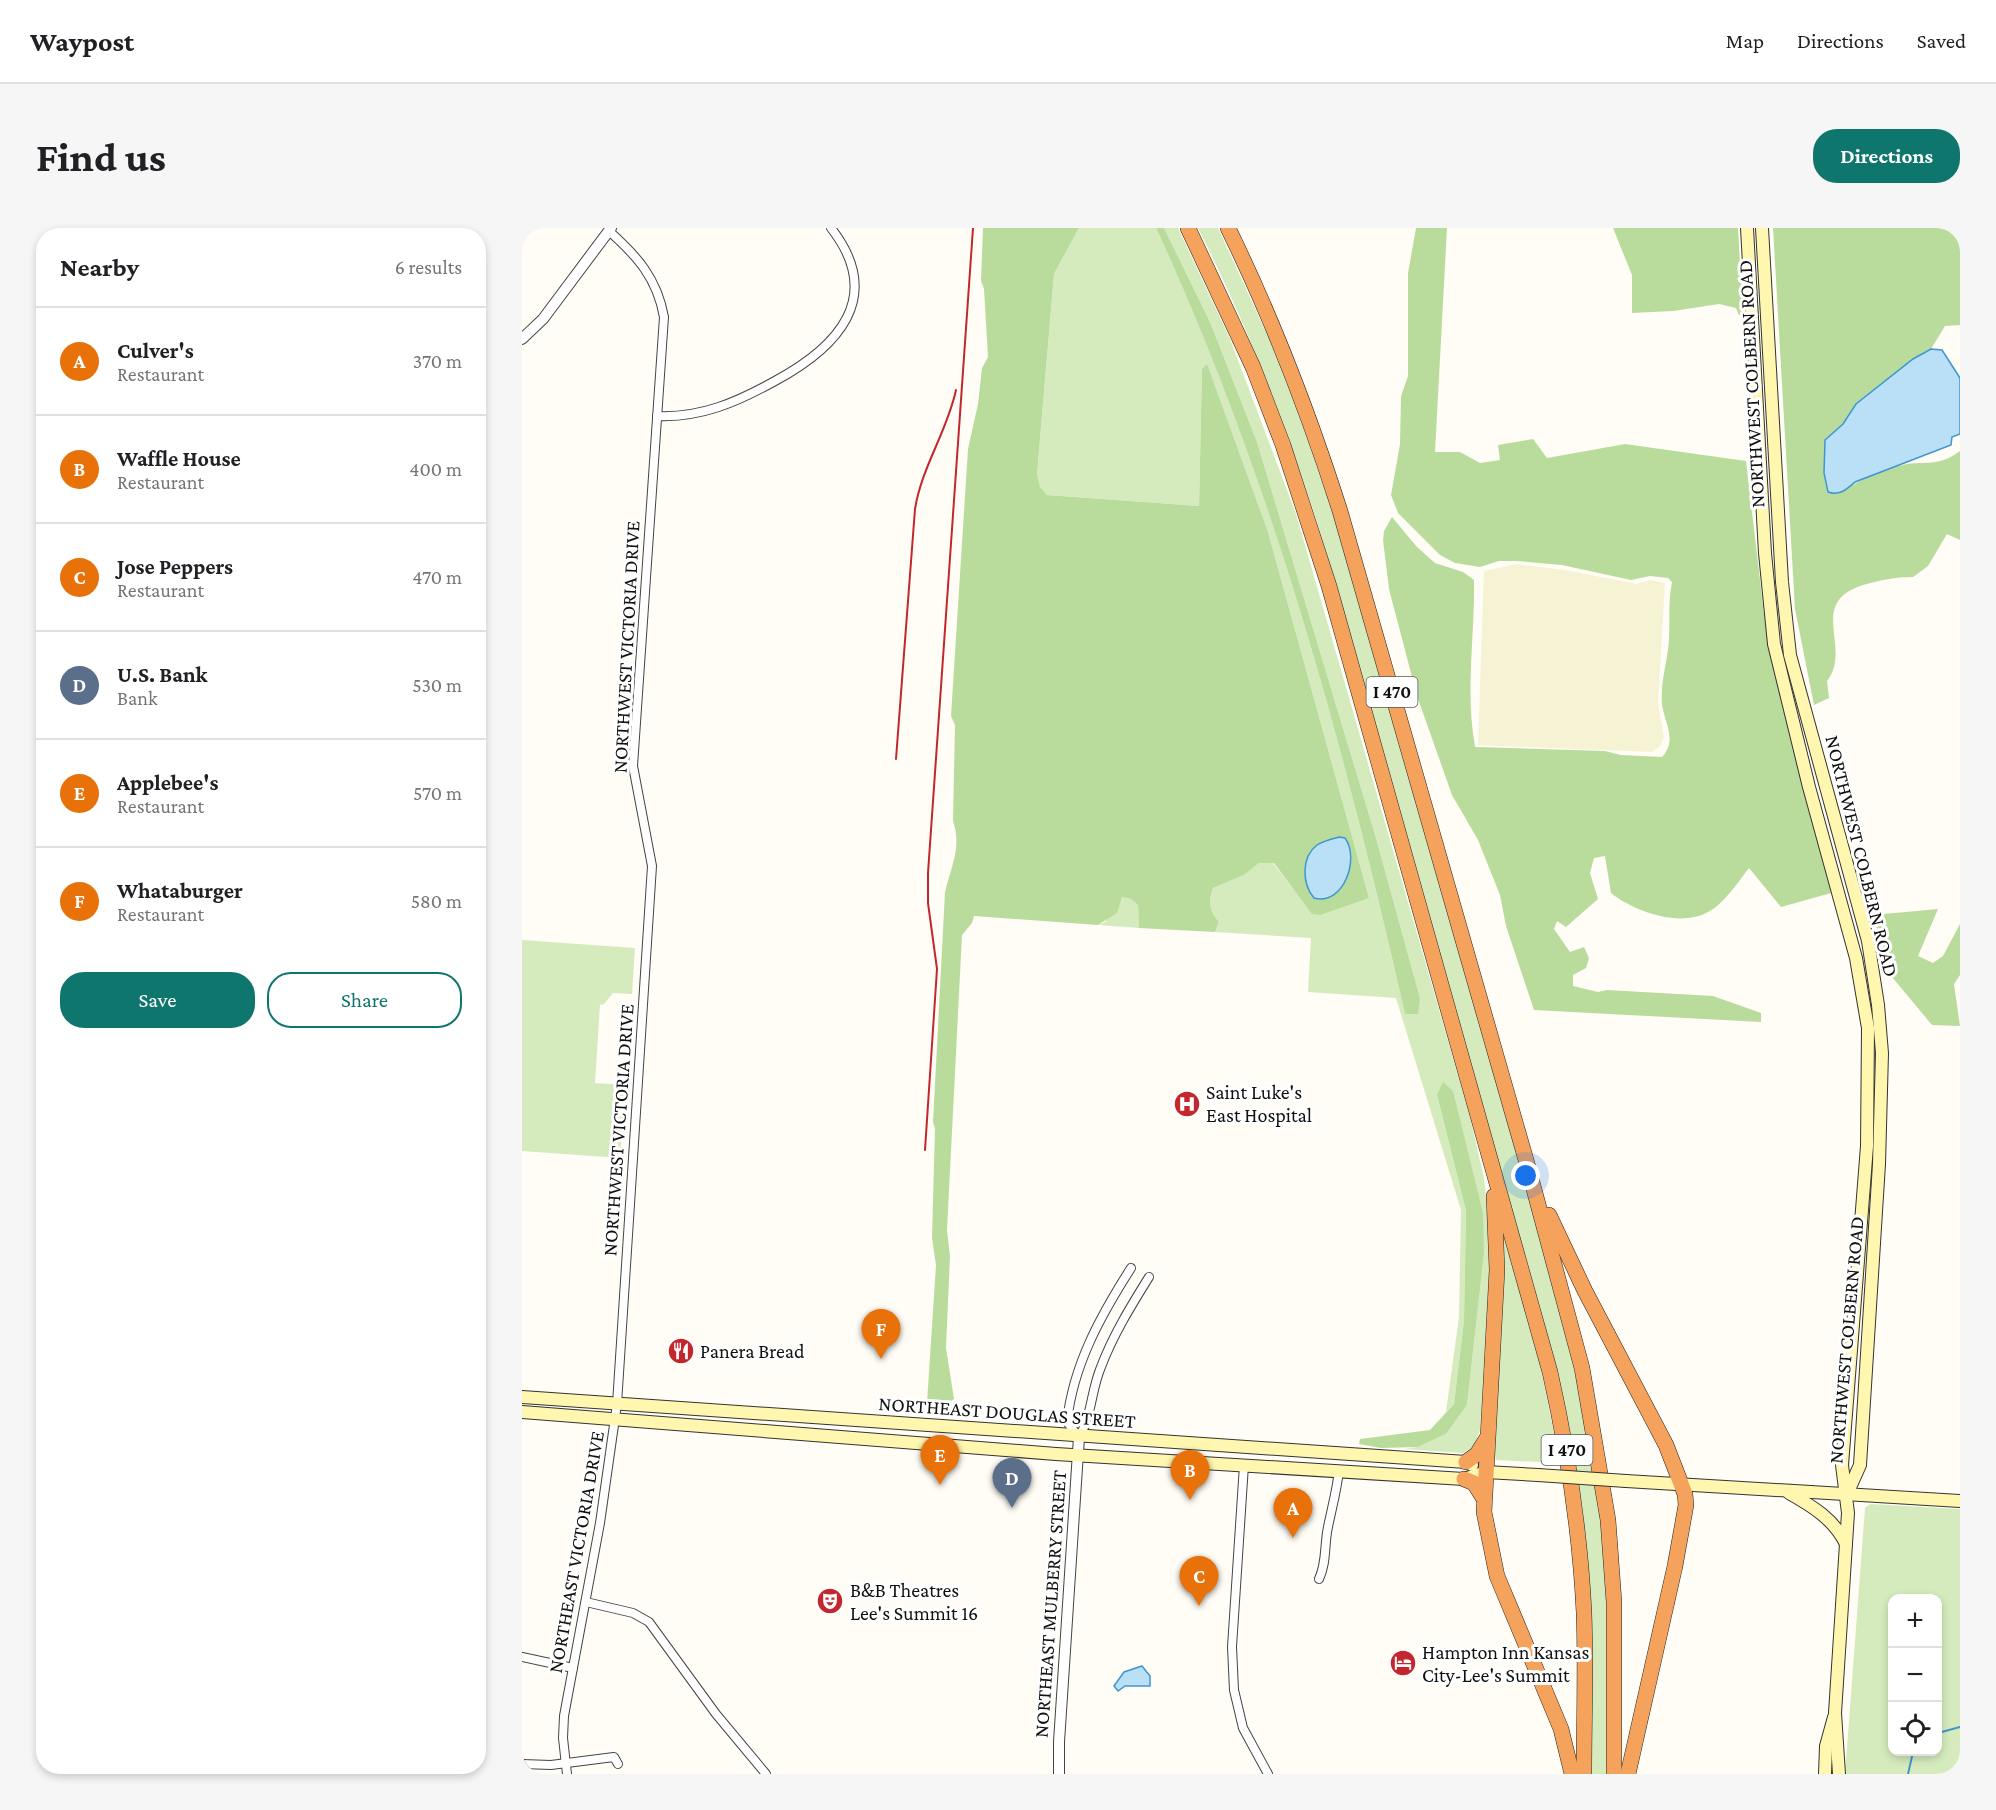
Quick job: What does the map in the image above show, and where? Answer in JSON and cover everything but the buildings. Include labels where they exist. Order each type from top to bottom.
[{"type":"highway","name":"I 470","points":[[1188,228],[1253,367],[1305,510],[1485,1136],[1550,1372],[1565,1436],[1576,1520],[1584,1615],[1584,1774]]},
{"type":"highway","name":"I 470","points":[[1228,228],[1281,344],[1334,490],[1528,1167],[1582,1368],[1608,1520],[1614,1602],[1614,1774]]},
{"type":"highway","points":[[1485,1136],[1495,1201],[1497,1246],[1484,1500],[1490,1548],[1497,1575],[1561,1729],[1572,1774]]},
{"type":"highway","points":[[1528,1167],[1575,1271],[1666,1445],[1682,1484],[1686,1505],[1677,1557],[1628,1774]]},
{"type":"highway","points":[[1466,1462],[1477,1454],[1488,1436]]},
{"type":"highway","points":[[1464,1479],[1474,1483],[1484,1500]]},
{"type":"main road","name":"NORTHWEST COLBERN ROAD","points":[[1748,228],[1765,553],[1774,644],[1800,753],[1856,958],[1868,1028],[1867,1146],[1842,1465],[1847,1494],[1846,1544],[1835,1713]]},
{"type":"main road","name":"NORTHWEST COLBERN ROAD","points":[[1762,228],[1782,582],[1790,655],[1868,941],[1878,1005],[1882,1053],[1879,1164],[1860,1465],[1847,1494]]},
{"type":"main road","points":[[1868,1053],[1882,1053]]},
{"type":"main road","name":"NORTHEAST DOUGLAS STREET","points":[[522,1397],[1466,1462],[1486,1472]]},
{"type":"main road","name":"NORTHEAST DOUGLAS STREET","points":[[522,1412],[1078,1455],[1464,1479],[1486,1472],[1538,1474],[1960,1501]]},
{"type":"main road","points":[[1785,1491],[1825,1516],[1840,1533],[1846,1544]]},
{"type":"main road","points":[[1825,1774],[1826,1746],[1835,1713]]},
{"type":"main road","points":[[1835,1713],[1839,1774]]},
{"type":"street","points":[[657,416],[696,415],[720,408],[796,370],[829,344],[848,317],[854,288],[848,254],[831,228]]},
{"type":"street","points":[[522,339],[543,319],[610,229]]},
{"type":"street","name":"NORTHWEST VICTORIA DRIVE","points":[[610,229],[645,266],[663,308],[664,327],[633,766],[652,866],[620,1334]]},
{"type":"street","points":[[1131,1268],[1078,1368],[1071,1389],[1067,1422],[1079,1437],[1088,1423],[1093,1387],[1101,1365],[1120,1324],[1149,1277]]},
{"type":"street","name":"NORTHEAST VICTORIA DRIVE","points":[[567,1774],[564,1763],[564,1716],[586,1602],[616,1418],[620,1334]]},
{"type":"street","name":"NORTHEAST MULBERRY STREET","points":[[1059,1774],[1059,1742],[1079,1437]]},
{"type":"street","points":[[1244,1465],[1232,1647],[1234,1690],[1243,1728],[1268,1774]]},
{"type":"street","points":[[1319,1579],[1325,1564],[1328,1527],[1337,1494],[1339,1470]]},
{"type":"street","points":[[586,1602],[633,1613],[649,1622],[716,1714],[750,1758],[766,1774]]},
{"type":"street","points":[[522,1657],[573,1668]]},
{"type":"street","points":[[522,1764],[551,1765],[614,1757],[618,1764]]},
{"type":"shaded area","points":[[1517,564],[1565,570],[1637,584],[1650,580],[1665,583],[1658,703],[1664,737],[1660,746],[1652,752],[1478,745],[1484,571]]},
{"type":"green space","points":[[983,228],[1079,228],[1054,274],[1037,475],[1040,487],[1047,495],[1199,506],[1202,369],[1207,364],[1268,532],[1369,898],[1320,915],[1312,914],[1274,863],[1259,863],[1244,875],[1213,888],[1210,906],[1219,922],[1215,932],[1139,928],[1138,905],[1131,899],[1122,897],[1117,913],[1098,925],[974,916],[972,923],[962,935],[947,1230],[950,1257],[946,1348],[954,1399],[948,1403],[927,1403],[936,1265],[932,1238],[935,1128],[933,1122],[945,892],[956,848],[953,821],[955,725],[951,716],[968,449],[978,404],[982,368],[988,357],[984,289],[981,281]]},
{"type":"green space","points":[[1079,228],[1156,228],[1198,323],[1236,418],[1302,614],[1357,813],[1405,1014],[1420,998],[1376,838],[1257,442],[1210,322],[1164,228],[1178,228],[1230,339],[1296,514],[1470,1117],[1484,1178],[1491,1245],[1480,1430],[1474,1446],[1463,1453],[1404,1449],[1418,1447],[1446,1434],[1467,1405],[1484,1254],[1437,1095],[1466,1211],[1464,1320],[1454,1404],[1446,1412],[1459,1317],[1461,1210],[1396,998],[1308,992],[1311,938],[1215,932],[1219,922],[1210,906],[1213,888],[1244,875],[1259,863],[1273,863],[1313,914],[1369,898],[1268,532],[1207,365],[1202,369],[1199,506],[1047,495],[1040,487],[1037,476],[1054,274]]},
{"type":"green space","points":[[1156,228],[1164,228],[1210,322],[1257,442],[1376,838],[1420,998],[1418,1014],[1405,1014],[1382,913],[1330,713],[1270,516],[1198,323]]},
{"type":"green space","points":[[1198,228],[1218,228],[1282,367],[1338,528],[1536,1218],[1576,1373],[1601,1522],[1608,1614],[1609,1774],[1589,1774],[1588,1608],[1553,1361],[1541,1311],[1319,528],[1264,376],[1233,301]]},
{"type":"green space","points":[[1416,228],[1447,228],[1435,452],[1460,452],[1480,463],[1500,460],[1498,445],[1533,439],[1547,458],[1625,444],[1746,461],[1764,614],[1776,673],[1834,889],[1831,893],[1781,907],[1749,868],[1720,904],[1708,912],[1697,917],[1671,918],[1632,906],[1611,893],[1605,856],[1594,858],[1590,873],[1598,899],[1566,927],[1557,921],[1554,929],[1570,952],[1584,947],[1589,958],[1586,968],[1573,975],[1573,986],[1598,992],[1607,990],[1713,996],[1761,1013],[1761,1022],[1534,1010],[1506,926],[1500,895],[1478,840],[1452,795],[1417,696],[1389,589],[1384,531],[1392,517],[1417,547],[1435,563],[1463,572],[1474,580],[1471,705],[1475,747],[1605,751],[1621,755],[1662,757],[1667,751],[1670,738],[1663,711],[1662,696],[1672,582],[1668,578],[1650,576],[1631,580],[1562,565],[1499,561],[1480,567],[1455,563],[1440,555],[1398,513],[1391,495],[1400,444],[1401,396],[1408,376],[1408,273]]},
{"type":"green space","points":[[1613,228],[1738,228],[1743,315],[1739,315],[1736,308],[1719,304],[1673,311],[1632,313],[1632,275]]},
{"type":"green space","points":[[1773,228],[1960,228],[1960,325],[1945,326],[1931,349],[1913,359],[1856,404],[1843,424],[1825,440],[1824,473],[1844,491],[1863,479],[1891,468],[1907,464],[1937,462],[1952,457],[1960,451],[1960,540],[1947,534],[1928,566],[1913,577],[1888,579],[1863,585],[1846,593],[1837,603],[1833,615],[1836,655],[1834,668],[1827,681],[1829,698],[1814,705],[1795,609]]},
{"type":"green space","points":[[1122,897],[1131,899],[1138,905],[1139,928],[1099,925],[1105,922]]},
{"type":"green space","points":[[1938,909],[1918,956],[1933,963],[1943,956],[1960,924],[1960,975],[1954,984],[1960,1026],[1932,1025],[1892,977],[1873,915]]},
{"type":"green space","points":[[522,940],[635,948],[632,994],[613,993],[604,1004],[600,1005],[595,1083],[625,1085],[620,1158],[522,1151]]},
{"type":"green space","points":[[1443,1082],[1453,1091],[1483,1213],[1484,1254],[1467,1405],[1446,1434],[1418,1447],[1381,1448],[1359,1444],[1360,1439],[1430,1430],[1454,1404],[1464,1320],[1466,1211],[1437,1095]]},
{"type":"green space","points":[[1501,1224],[1538,1354],[1560,1463],[1496,1460],[1494,1453]]},
{"type":"green space","points":[[1870,1504],[1960,1509],[1960,1774],[1845,1774],[1865,1508]]},
{"type":"water","points":[[1931,349],[1942,350],[1960,378],[1960,434],[1952,437],[1951,445],[1855,482],[1840,492],[1828,492],[1824,473],[1825,440],[1843,424],[1856,404],[1913,359]]},
{"type":"water","points":[[1339,837],[1345,838],[1351,857],[1346,878],[1334,895],[1325,899],[1314,898],[1305,878],[1308,856],[1317,845]]},
{"type":"water","points":[[1142,1666],[1150,1676],[1150,1686],[1125,1686],[1118,1691],[1114,1686],[1124,1672]]},
{"type":"waterway","points":[[1942,1732],[1960,1727]]},
{"type":"waterway","points":[[1908,1774],[1912,1756]]},
{"type":"railway","points":[[925,1150],[937,969],[928,903],[928,873],[973,228]]},
{"type":"railway","points":[[896,759],[915,509],[923,478],[947,420],[956,390]]},
{"type":"place","name":"Saint Luke's East Hospital","points":[[1187,1104]]},
{"type":"place","name":"Panera Bread","points":[[681,1351]]},
{"type":"place","name":"Whataburger","points":[[881,1359]]},
{"type":"place","name":"Applebee's","points":[[940,1485]]},
{"type":"place","name":"Waffle House","points":[[1190,1500]]},
{"type":"place","name":"U.S. Bank","points":[[1012,1508]]},
{"type":"place","name":"Culver's","points":[[1293,1538]]},
{"type":"place","name":"B&B Theatres Lee's Summit 16","points":[[830,1601]]},
{"type":"place","name":"Jose Peppers","points":[[1199,1606]]},
{"type":"place","name":"Hampton Inn Kansas City-Lee's Summit","points":[[1403,1663]]}]
